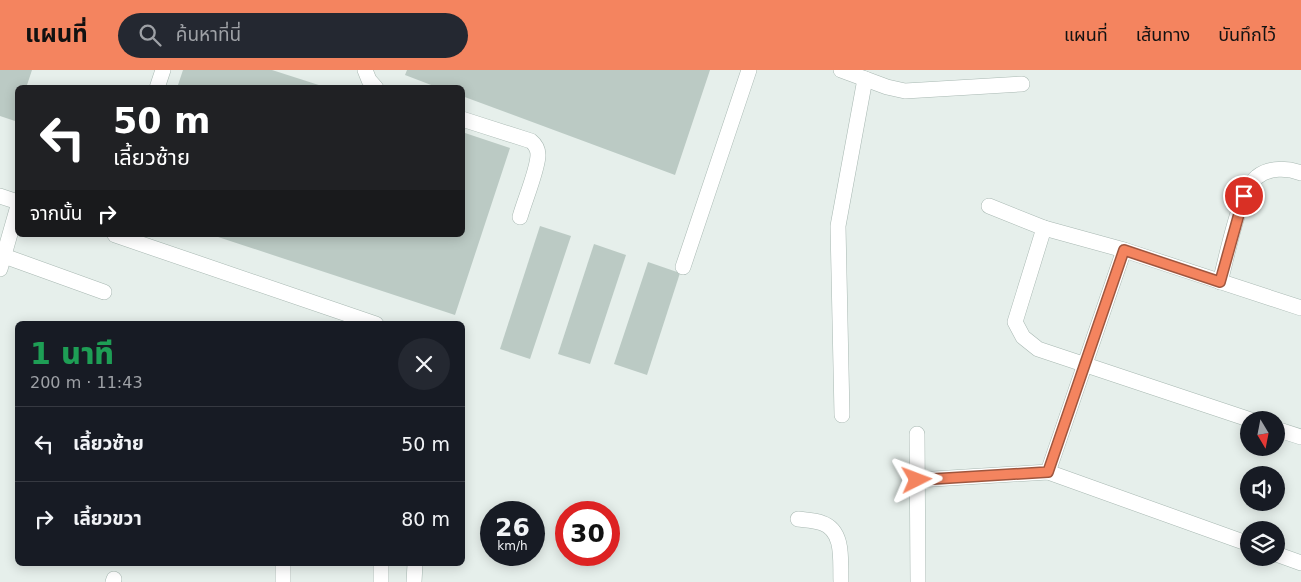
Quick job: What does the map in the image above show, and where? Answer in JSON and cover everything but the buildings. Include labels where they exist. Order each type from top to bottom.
[{"type":"street","points":[[158,85],[163,70]]},
{"type":"street","points":[[364,70],[373,85]]},
{"type":"street","points":[[683,267],[749,70]]},
{"type":"street","points":[[841,70],[886,87],[905,91],[1022,84]]},
{"type":"street","points":[[842,415],[838,226],[865,79]]},
{"type":"street","points":[[465,120],[531,141],[538,149],[537,163],[520,217]]},
{"type":"street","points":[[1220,282],[1244,196],[1256,177],[1273,169],[1295,171],[1301,174]]},
{"type":"street","points":[[0,196],[15,201]]},
{"type":"street","points":[[989,206],[1044,228],[1124,250],[1301,308]]},
{"type":"street","points":[[15,216],[2,262],[104,292]]},
{"type":"street","points":[[1044,228],[1015,322],[1023,337],[1038,349],[1240,416]]},
{"type":"street","points":[[121,237],[367,321]]},
{"type":"street","points":[[1048,472],[1124,250]]},
{"type":"street","points":[[1285,431],[1301,437]]},
{"type":"street","points":[[917,434],[918,582]]},
{"type":"street","points":[[917,480],[1048,472],[1240,541]]},
{"type":"street","points":[[798,519],[821,522],[829,526],[838,538],[840,582]]},
{"type":"street","points":[[1285,557],[1301,563]]},
{"type":"street","points":[[283,566],[283,582]]},
{"type":"street","points":[[381,582],[382,566]]},
{"type":"street","points":[[414,582],[415,566]]},
{"type":"route","points":[[917,480],[1048,472],[1124,250],[1220,282],[1244,196]]}]
